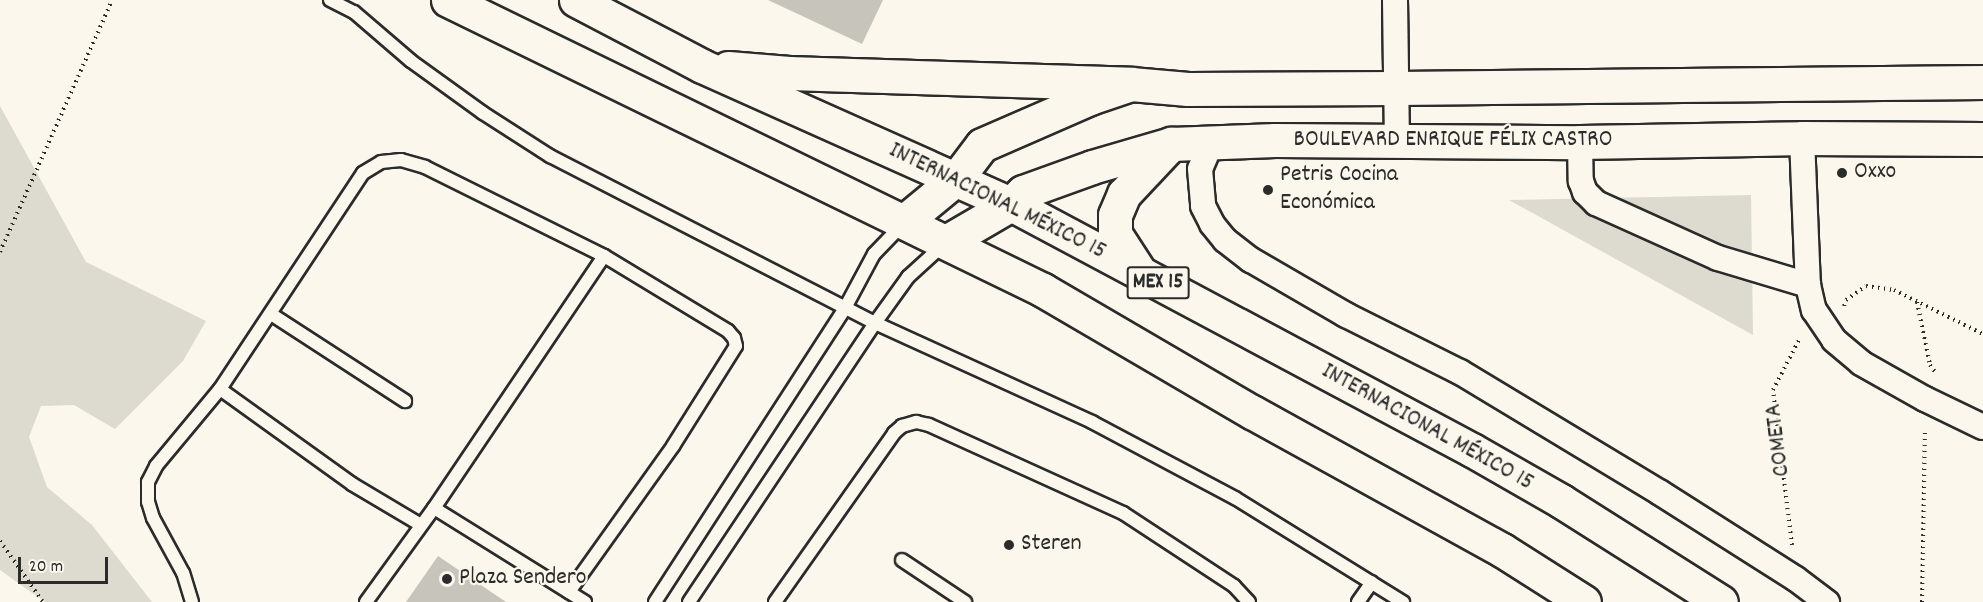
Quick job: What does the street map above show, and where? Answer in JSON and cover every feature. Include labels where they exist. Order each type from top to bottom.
[{"type":"main road","name":"MEX 15","points":[[448,0],[906,220],[1043,290],[1252,412],[1502,550],[1584,602]]},
{"type":"main road","name":"INTERNACIONAL MÉXICO 15","points":[[576,0],[702,66],[1011,204],[1472,450],[1571,507],[1721,602]]},
{"type":"main road","points":[[702,66],[789,73],[1131,84],[1188,89],[1983,82]]},
{"type":"main road","points":[[906,220],[957,178],[982,145],[1090,98],[1131,84]]},
{"type":"main road","name":"BOULEVARD ENRIQUE FÉLIX CASTRO","points":[[946,242],[1011,204],[1023,192],[1092,167],[1171,144],[1212,141],[1580,142],[1802,138],[1983,139]]},
{"type":"main road","points":[[1142,275],[1115,234],[1115,215],[1124,194],[1171,144]]},
{"type":"street","points":[[1395,0],[1397,142]]},
{"type":"street","points":[[1802,138],[1808,285],[1814,310],[1834,340],[1861,363],[1925,399],[1983,427]]},
{"type":"street","points":[[1212,141],[1200,169],[1203,206],[1212,224],[1225,240],[1251,260],[1346,315],[1460,372],[1796,579],[1827,602]]},
{"type":"street","points":[[1580,142],[1581,181],[1585,192],[1596,203],[1718,258],[1808,285]]},
{"type":"lane","points":[[330,0],[354,12],[420,68],[483,113],[550,156],[875,323],[1092,422],[1235,498],[1403,602]]},
{"type":"lane","points":[[192,602],[183,573],[153,518],[148,502],[148,482],[156,466],[220,389],[363,173],[381,162],[401,160],[425,167],[604,256],[728,331],[734,338],[736,346],[673,446],[568,591]]},
{"type":"lane","points":[[655,602],[845,308],[874,254],[906,220]]},
{"type":"lane","points":[[689,602],[875,323],[908,277],[946,242]]},
{"type":"lane","points":[[366,602],[434,508],[604,256]]},
{"type":"lane","points":[[271,314],[405,401]]},
{"type":"lane","points":[[220,389],[352,484],[421,525]]},
{"type":"lane","points":[[775,602],[894,433],[902,426],[916,422],[929,425],[1124,513],[1234,586],[1249,602]]},
{"type":"lane","points":[[434,508],[585,602]]},
{"type":"lane","points":[[902,560],[965,602]]},
{"type":"lane","points":[[1358,602],[1372,582]]},
{"type":"path","points":[[0,252],[112,0]]},
{"type":"path","points":[[1844,309],[1846,300],[1866,286],[1894,290],[1983,334]]},
{"type":"path","points":[[1917,301],[1930,365],[1940,378]]},
{"type":"path","name":"COMETA","points":[[1796,579],[1773,390],[1814,310]]},
{"type":"path","points":[[1922,602],[1925,399]]},
{"type":"path","points":[[0,541],[43,602]]},
{"type":"shaded area","points":[[0,106],[86,262],[206,321],[183,361],[115,429],[74,405],[41,406],[29,437],[47,487],[92,525],[152,602],[45,602],[0,570]]},
{"type":"shaded area","points":[[1751,195],[1753,335],[1509,200]]},
{"type":"building","points":[[768,0],[883,0],[862,44]]},
{"type":"building","name":"Plaza Sendero","points":[[438,556],[506,602],[406,602]]},
{"type":"place","name":"Oxxo","points":[[1842,173]]},
{"type":"place","name":"Petris Cocina Económica","points":[[1268,190]]},
{"type":"place","name":"Steren","points":[[1009,545]]},
{"type":"place","name":"Plaza Sendero","points":[[447,579]]}]
